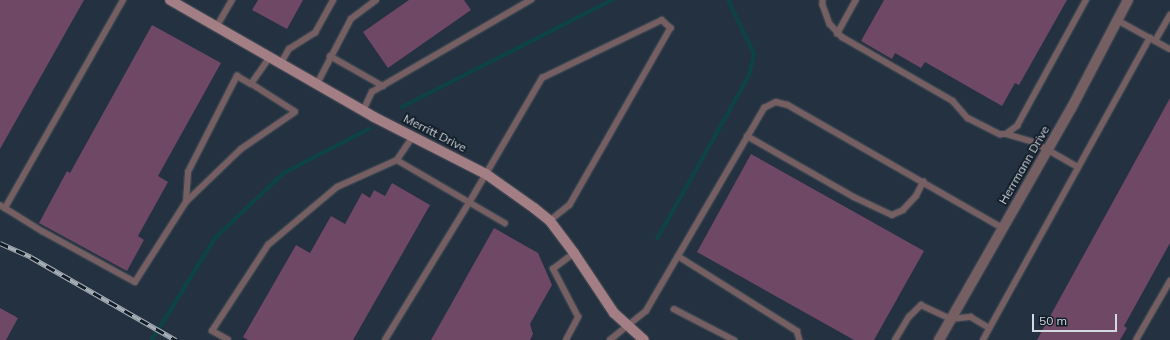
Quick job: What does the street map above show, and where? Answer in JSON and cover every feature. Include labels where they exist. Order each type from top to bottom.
[{"type":"street","name":"Merritt Drive","points":[[170,0],[363,111],[486,174],[550,221],[574,253],[614,313],[644,340]]},
{"type":"street","name":"Herrmann Drive","points":[[939,340],[1048,150],[1128,0]]},
{"type":"lane","points":[[124,0],[2,207],[42,231],[135,282],[186,202],[241,150],[295,112],[237,76],[188,172],[186,202]]},
{"type":"lane","points":[[217,26],[232,0]]},
{"type":"lane","points":[[281,63],[289,49],[315,32],[333,0]]},
{"type":"lane","points":[[317,84],[330,56],[351,19],[376,0]]},
{"type":"lane","points":[[363,111],[372,92],[529,0]]},
{"type":"lane","points":[[823,0],[825,12],[837,34],[850,43],[953,101],[968,118],[1000,134],[1006,134],[1034,142],[1078,167]]},
{"type":"lane","points":[[837,34],[856,0]]},
{"type":"lane","points":[[1006,134],[1017,126],[1086,0]]},
{"type":"lane","points":[[1155,41],[1170,15]]},
{"type":"lane","points":[[385,340],[469,203],[542,78],[662,20],[671,28],[570,205],[550,221]]},
{"type":"lane","points":[[1117,20],[1170,49]]},
{"type":"lane","points":[[982,340],[1150,38]]},
{"type":"lane","points":[[330,56],[383,86]]},
{"type":"lane","points":[[251,84],[270,57]]},
{"type":"lane","points":[[610,340],[646,311],[764,108],[776,102],[788,105],[1003,228]]},
{"type":"lane","points":[[228,340],[212,331],[268,245],[337,187],[397,160],[413,136]]},
{"type":"lane","points":[[747,136],[854,197],[892,215],[903,210],[916,196],[923,182]]},
{"type":"lane","points":[[397,160],[505,223]]},
{"type":"lane","points":[[566,340],[578,317],[553,269],[574,253]]},
{"type":"lane","points":[[678,256],[797,331],[800,340]]},
{"type":"lane","points":[[1136,340],[1170,281]]},
{"type":"lane","points":[[895,340],[909,317],[922,305],[951,319],[971,317],[989,328]]},
{"type":"lane","points":[[674,309],[734,340]]},
{"type":"shaded area","points":[[0,0],[1170,0],[1170,340],[0,340]]},
{"type":"building","points":[[0,0],[84,0],[0,149]]},
{"type":"building","points":[[258,0],[303,0],[287,29],[252,10]]},
{"type":"building","points":[[409,0],[464,0],[471,10],[388,68],[363,32]]},
{"type":"building","points":[[884,0],[1067,0],[1019,85],[1015,83],[1002,106],[925,62],[921,68],[895,53],[892,59],[861,41]]},
{"type":"building","points":[[152,25],[221,63],[158,176],[168,182],[138,236],[144,240],[127,271],[39,223],[67,171],[70,173]]},
{"type":"building","points":[[1170,98],[1170,243],[1124,326],[1127,328],[1120,340],[1037,340]]},
{"type":"building","points":[[751,154],[924,251],[874,340],[854,340],[697,252]]},
{"type":"building","points":[[392,183],[430,205],[353,340],[248,340],[243,337],[296,245],[310,253],[331,216],[345,224],[362,193],[370,198],[374,190],[385,196]]},
{"type":"building","points":[[494,228],[538,253],[552,285],[530,324],[533,334],[530,340],[431,340]]},
{"type":"building","points":[[0,308],[18,318],[6,340],[0,340]]},
{"type":"waterway","points":[[402,107],[612,0]]},
{"type":"waterway","points":[[657,239],[749,76],[754,54],[728,0]]},
{"type":"waterway","points":[[152,340],[215,238],[284,173],[369,129]]},
{"type":"railway","points":[[0,243],[31,257],[176,340]]}]
